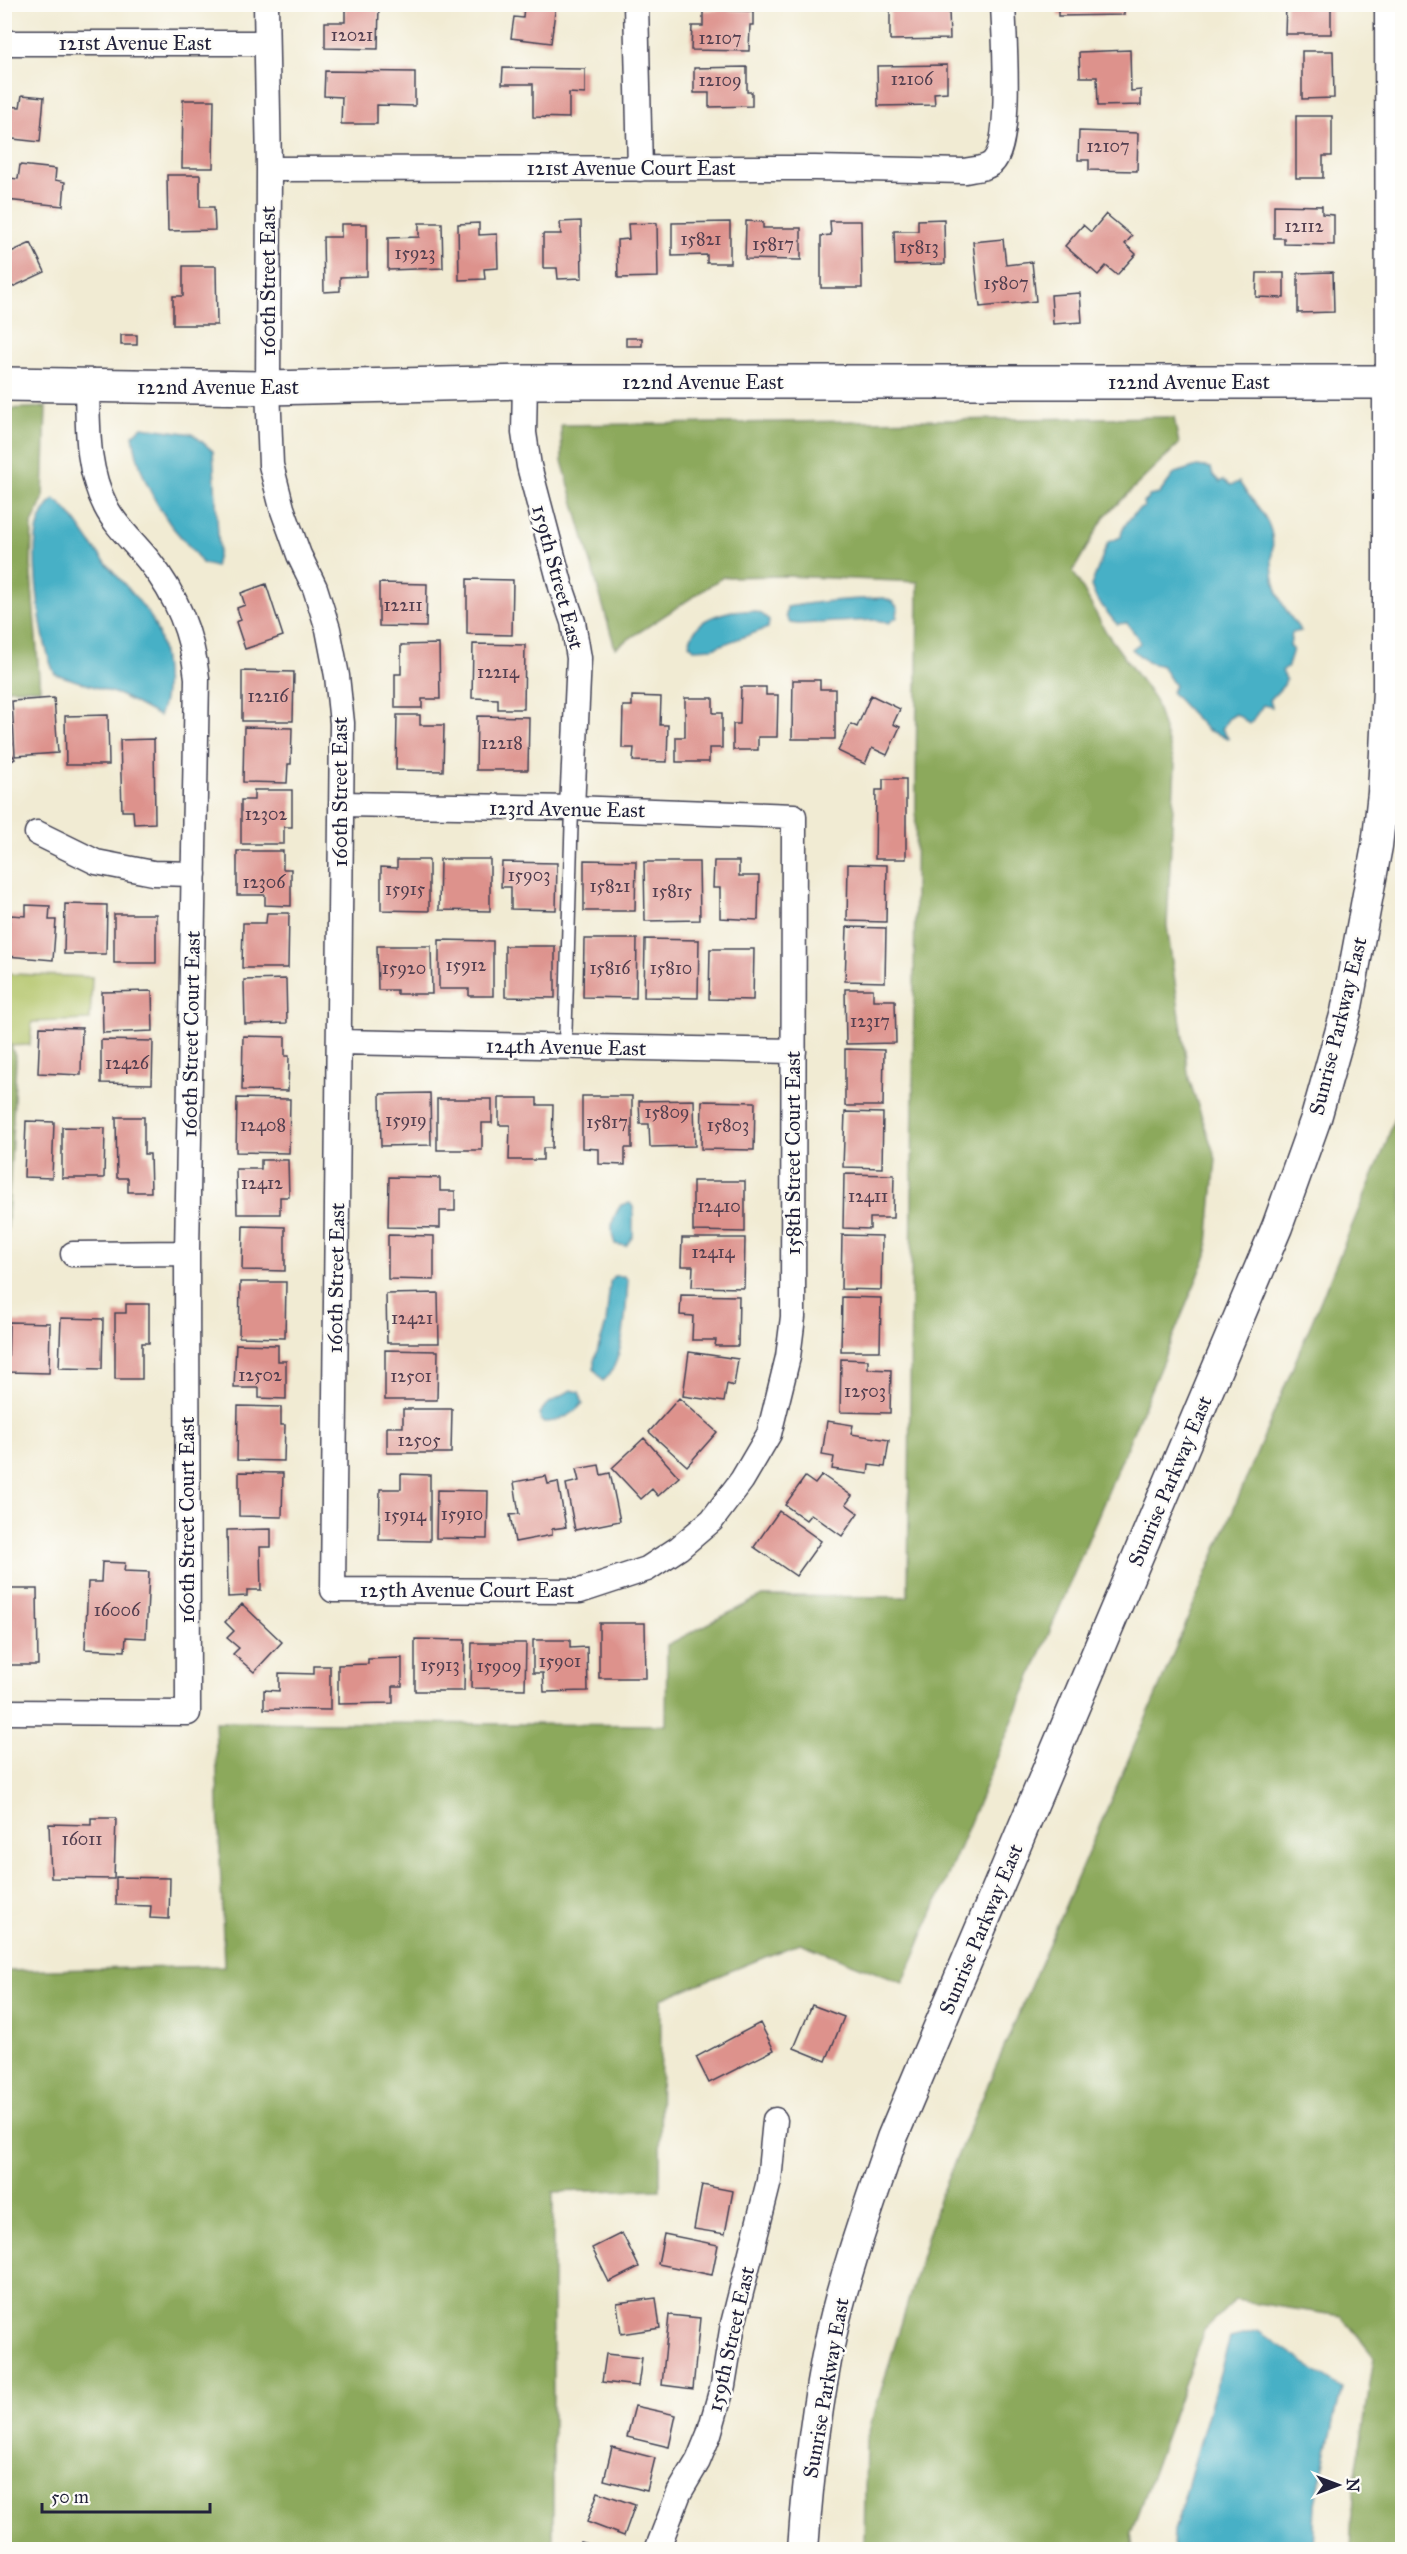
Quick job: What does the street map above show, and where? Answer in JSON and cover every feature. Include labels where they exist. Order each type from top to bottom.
[{"type":"main road","name":"122nd Avenue East","points":[[4,384],[268,388],[525,382],[1395,382]]},
{"type":"street","name":"160th Street East","points":[[266,4],[269,169],[268,388],[271,465],[282,508],[299,555],[315,588],[328,629],[337,676],[342,723],[333,1590]]},
{"type":"street","points":[[636,4],[640,169]]},
{"type":"street","name":"121st Avenue Court East","points":[[269,169],[815,168],[965,171],[992,163],[1000,151],[1005,116],[1003,4]]},
{"type":"street","points":[[1387,4],[1395,144],[1395,382]]},
{"type":"street","name":"121st Avenue East","points":[[4,43],[266,43]]},
{"type":"street","name":"159th Street East","points":[[525,382],[524,433],[529,466],[561,587],[573,622],[579,658],[572,808]]},
{"type":"street","name":"Sunrise Parkway East","points":[[803,2550],[816,2422],[832,2335],[868,2207],[892,2138],[1277,1227],[1316,1118],[1346,1012],[1377,846],[1383,794],[1388,690],[1395,382]]},
{"type":"street","name":"160th Street Court East","points":[[4,1712],[188,1713],[187,1253],[197,678],[194,647],[184,618],[149,561],[106,507],[94,477],[88,452],[87,386]]},
{"type":"street","name":"123rd Avenue East","points":[[341,804],[572,808],[794,816]]},
{"type":"street","name":"158th Street Court East","points":[[742,1480],[769,1434],[789,1357],[793,1317],[794,816]]},
{"type":"street","points":[[37,833],[96,862],[153,873],[194,874]]},
{"type":"street","name":"124th Avenue East","points":[[339,1042],[794,1052]]},
{"type":"street","points":[[73,1254],[187,1253]]},
{"type":"street","name":"125th Avenue Court East","points":[[333,1590],[580,1591],[647,1569],[679,1548],[712,1520],[742,1480]]},
{"type":"street","name":"159th Street East","points":[[657,2550],[679,2493],[698,2461],[709,2434],[723,2385],[733,2324],[769,2181],[775,2120]]},
{"type":"lane","points":[[565,1047],[572,808]]},
{"type":"green space","points":[[46,407],[43,499],[32,524],[31,574],[40,689],[5,689],[5,409]]},
{"type":"green space","points":[[1174,417],[1179,444],[1105,516],[1073,571],[1106,632],[1155,700],[1175,765],[1167,926],[1189,1079],[1216,1159],[1207,1255],[903,1983],[800,1943],[661,1999],[660,2189],[553,2192],[553,2549],[5,2549],[5,1971],[224,1966],[215,1722],[666,1725],[667,1645],[762,1596],[908,1597],[918,582],[786,576],[723,577],[615,648],[562,461],[561,425]]},
{"type":"green space","points":[[4,970],[12,974],[92,977],[90,1020],[32,1022],[30,1045],[5,1046]]},
{"type":"green space","points":[[4,1027],[16,1059],[7,1238],[5,1240]]},
{"type":"green space","points":[[1402,1095],[1402,2549],[1350,2549],[1353,2494],[1374,2357],[1342,2316],[1235,2300],[1204,2330],[1131,2532],[1133,2549],[864,2549],[866,2440],[940,2196],[1150,1709],[1384,1149]]},
{"type":"water","points":[[142,427],[193,434],[213,451],[219,550],[215,567],[202,563],[170,524],[151,492],[141,470],[133,435]]},
{"type":"water","points":[[1197,466],[1211,468],[1213,475],[1220,482],[1223,480],[1231,485],[1239,482],[1263,514],[1272,536],[1272,564],[1277,592],[1284,607],[1301,631],[1292,633],[1290,646],[1293,649],[1288,666],[1282,671],[1286,679],[1284,685],[1270,700],[1272,707],[1263,705],[1250,724],[1236,714],[1228,719],[1222,729],[1228,738],[1207,730],[1171,692],[1175,686],[1162,666],[1147,662],[1132,649],[1140,643],[1138,637],[1127,623],[1117,624],[1114,621],[1096,598],[1091,586],[1108,542],[1121,537],[1129,519],[1144,507],[1143,502],[1148,500],[1149,496],[1159,494],[1175,473]]},
{"type":"water","points":[[54,499],[72,517],[154,623],[162,650],[165,679],[165,693],[159,716],[120,695],[55,674],[41,624],[35,559],[39,523]]},
{"type":"water","points":[[884,598],[893,602],[898,608],[897,617],[889,623],[876,620],[798,624],[790,623],[786,616],[787,607]]},
{"type":"water","points":[[732,611],[752,611],[762,614],[769,621],[768,628],[713,648],[694,649],[689,644],[695,630],[705,621]]},
{"type":"water","points":[[630,1203],[633,1207],[633,1236],[626,1246],[615,1244],[612,1228],[615,1214],[621,1205]]},
{"type":"water","points":[[614,1276],[624,1276],[628,1280],[625,1319],[616,1362],[603,1381],[594,1369],[594,1361],[606,1324],[610,1282]]},
{"type":"water","points":[[571,1390],[579,1392],[583,1403],[565,1417],[542,1422],[539,1414],[546,1405]]},
{"type":"water","points":[[1258,2331],[1342,2388],[1315,2503],[1313,2549],[1173,2549],[1174,2532],[1230,2338]]},
{"type":"building","points":[[345,4],[379,4],[378,49],[325,48],[325,22],[345,22]]},
{"type":"building","points":[[524,4],[556,4],[551,43],[511,38],[514,17],[523,18]]},
{"type":"building","points":[[890,4],[937,4],[938,11],[949,10],[950,39],[890,40]]},
{"type":"building","points":[[1058,4],[1124,4],[1124,15],[1058,16]]},
{"type":"building","points":[[1286,4],[1319,4],[1319,7],[1331,7],[1331,34],[1285,34]]},
{"type":"building","points":[[703,10],[753,11],[749,51],[691,50],[692,26],[703,26]]},
{"type":"building","points":[[1130,50],[1131,91],[1141,90],[1141,105],[1098,106],[1097,77],[1080,77],[1079,52]]},
{"type":"building","points":[[1302,51],[1333,51],[1334,98],[1302,99]]},
{"type":"building","points":[[947,65],[947,92],[934,93],[935,105],[878,106],[877,66]]},
{"type":"building","points":[[747,67],[747,92],[752,92],[752,106],[709,107],[709,93],[694,93],[694,68]]},
{"type":"building","points":[[503,68],[585,69],[585,94],[569,93],[569,118],[533,117],[533,84],[502,84]]},
{"type":"building","points":[[325,71],[415,72],[415,106],[377,105],[377,124],[341,124],[342,97],[324,96]]},
{"type":"building","points":[[22,95],[44,97],[40,142],[4,138],[4,106],[20,107]]},
{"type":"building","points":[[183,100],[214,100],[213,168],[182,168]]},
{"type":"building","points":[[1296,116],[1332,116],[1332,156],[1323,156],[1323,178],[1296,178]]},
{"type":"building","points":[[1079,131],[1138,133],[1137,171],[1089,170],[1089,160],[1078,160]]},
{"type":"building","points":[[20,165],[56,169],[55,180],[65,182],[63,206],[6,200],[9,178],[18,179]]},
{"type":"building","points":[[167,175],[200,175],[200,207],[214,207],[215,230],[168,231]]},
{"type":"building","points":[[1274,205],[1322,206],[1322,214],[1334,215],[1334,245],[1284,244],[1284,238],[1274,238]]},
{"type":"building","points":[[1106,214],[1132,236],[1125,244],[1136,254],[1117,275],[1106,266],[1098,275],[1065,246],[1083,225],[1091,232]]},
{"type":"building","points":[[944,219],[945,264],[895,265],[894,231],[918,231],[918,220]]},
{"type":"building","points":[[581,221],[582,278],[558,279],[557,268],[543,268],[543,234],[561,234],[560,222]]},
{"type":"building","points":[[746,221],[763,222],[763,228],[801,228],[801,260],[745,259]]},
{"type":"building","points":[[830,221],[861,221],[862,288],[821,288],[821,236],[831,235]]},
{"type":"building","points":[[730,222],[730,263],[707,263],[707,255],[672,256],[672,223]]},
{"type":"building","points":[[419,223],[442,223],[443,268],[388,270],[388,238],[419,237]]},
{"type":"building","points":[[479,223],[479,235],[497,234],[498,268],[484,269],[485,279],[459,280],[458,224]]},
{"type":"building","points":[[657,223],[658,277],[618,278],[617,240],[629,239],[628,224]]},
{"type":"building","points":[[341,224],[367,224],[367,276],[340,277],[340,291],[324,292],[323,237],[341,237]]},
{"type":"building","points":[[1003,239],[1006,265],[1032,262],[1036,301],[980,307],[973,242]]},
{"type":"building","points":[[31,243],[45,272],[4,291],[4,255]]},
{"type":"building","points":[[183,266],[216,266],[217,325],[173,325],[173,296],[183,296]]},
{"type":"building","points":[[1333,272],[1334,312],[1298,313],[1298,273]]},
{"type":"building","points":[[1257,273],[1284,273],[1284,298],[1256,297]]},
{"type":"building","points":[[1080,293],[1082,322],[1053,324],[1051,295]]},
{"type":"building","points":[[121,335],[137,335],[137,345],[121,345]]},
{"type":"building","points":[[626,338],[642,338],[642,346],[626,346]]},
{"type":"building","points":[[467,579],[513,580],[512,635],[467,634]]},
{"type":"building","points":[[379,583],[427,584],[426,627],[379,626]]},
{"type":"building","points":[[266,584],[283,636],[245,649],[236,622],[241,620],[237,608],[245,605],[241,593]]},
{"type":"building","points":[[439,644],[440,699],[422,699],[422,708],[395,708],[395,674],[401,674],[401,645]]},
{"type":"building","points":[[473,644],[525,645],[524,709],[498,709],[498,699],[472,698]]},
{"type":"building","points":[[242,671],[294,672],[293,721],[242,721]]},
{"type":"building","points":[[793,680],[820,680],[820,689],[835,689],[835,739],[792,739]]},
{"type":"building","points":[[741,687],[766,687],[766,695],[778,695],[777,737],[758,737],[758,750],[733,750],[733,724],[740,724]]},
{"type":"building","points":[[871,695],[900,709],[893,724],[900,727],[887,755],[872,748],[865,764],[838,751],[851,724],[857,727]]},
{"type":"building","points":[[632,696],[661,697],[660,725],[668,725],[667,762],[633,761],[634,748],[622,748],[623,706],[632,706]]},
{"type":"building","points":[[54,698],[58,753],[15,756],[12,701]]},
{"type":"building","points":[[685,698],[713,698],[713,713],[722,713],[722,748],[709,748],[709,762],[676,762],[676,737],[685,737]]},
{"type":"building","points":[[108,715],[109,765],[66,765],[65,716]]},
{"type":"building","points":[[397,715],[420,715],[420,725],[444,725],[443,771],[396,770]]},
{"type":"building","points":[[477,716],[529,717],[528,770],[476,770]]},
{"type":"building","points":[[244,727],[292,728],[291,764],[288,764],[287,783],[243,782]]},
{"type":"building","points":[[4,729],[12,744],[7,747],[15,759],[4,766]]},
{"type":"building","points":[[154,739],[155,823],[134,824],[133,811],[122,811],[120,740]]},
{"type":"building","points":[[883,779],[906,779],[906,859],[875,859],[876,790],[883,790]]},
{"type":"building","points":[[254,790],[292,790],[292,827],[284,827],[284,844],[241,844],[241,800],[254,800]]},
{"type":"building","points":[[237,851],[283,851],[283,869],[291,869],[291,906],[265,905],[265,895],[237,895]]},
{"type":"building","points":[[440,859],[490,859],[490,911],[439,910]]},
{"type":"building","points":[[397,860],[429,860],[429,911],[381,910],[381,867],[397,868]]},
{"type":"building","points":[[584,860],[636,861],[635,911],[584,911]]},
{"type":"building","points":[[714,861],[739,861],[739,876],[759,876],[758,920],[720,918],[720,888],[713,888]]},
{"type":"building","points":[[502,862],[557,863],[556,910],[511,909],[511,887],[501,887]]},
{"type":"building","points":[[644,862],[699,862],[700,920],[645,921]]},
{"type":"building","points":[[848,864],[887,865],[886,922],[847,921]]},
{"type":"building","points":[[65,904],[107,905],[106,954],[64,954]]},
{"type":"building","points":[[26,905],[50,906],[49,920],[56,920],[53,960],[7,956],[10,915],[26,916]]},
{"type":"building","points":[[267,913],[289,913],[288,968],[242,968],[243,923],[266,923]]},
{"type":"building","points":[[114,914],[156,914],[156,963],[114,963]]},
{"type":"building","points":[[847,927],[886,928],[885,982],[845,981]]},
{"type":"building","points":[[584,939],[637,939],[636,998],[583,997]]},
{"type":"building","points":[[645,939],[699,940],[698,998],[644,997]]},
{"type":"building","points":[[439,940],[493,941],[493,996],[469,996],[469,989],[439,989]]},
{"type":"building","points":[[377,946],[431,946],[432,994],[397,994],[397,990],[378,990]]},
{"type":"building","points":[[505,946],[555,946],[555,998],[505,997]]},
{"type":"building","points":[[710,949],[754,949],[753,1000],[709,999]]},
{"type":"building","points":[[286,979],[287,1023],[245,1024],[244,980]]},
{"type":"building","points":[[845,989],[873,989],[873,1000],[895,1000],[896,1043],[846,1044]]},
{"type":"building","points":[[152,991],[153,1031],[103,1033],[102,992]]},
{"type":"building","points":[[40,1027],[82,1028],[81,1075],[38,1073]]},
{"type":"building","points":[[243,1036],[285,1037],[285,1056],[289,1056],[288,1091],[242,1090]]},
{"type":"building","points":[[101,1040],[153,1041],[152,1084],[101,1083]]},
{"type":"building","points":[[845,1049],[884,1050],[883,1106],[845,1106]]},
{"type":"building","points":[[430,1093],[431,1145],[381,1146],[380,1094]]},
{"type":"building","points":[[582,1096],[632,1096],[632,1148],[625,1148],[625,1165],[599,1164],[599,1149],[582,1148]]},
{"type":"building","points":[[237,1098],[290,1099],[289,1153],[236,1152]]},
{"type":"building","points":[[499,1098],[537,1098],[537,1105],[553,1105],[552,1148],[543,1148],[543,1160],[509,1160],[510,1125],[499,1125]]},
{"type":"building","points":[[437,1099],[492,1099],[492,1123],[482,1123],[482,1150],[437,1150]]},
{"type":"building","points":[[694,1100],[695,1146],[650,1147],[649,1124],[640,1124],[639,1101]]},
{"type":"building","points":[[702,1101],[755,1102],[754,1150],[701,1149]]},
{"type":"building","points":[[845,1112],[883,1113],[882,1168],[843,1167]]},
{"type":"building","points":[[116,1117],[144,1117],[144,1154],[150,1154],[151,1192],[128,1192],[128,1178],[117,1178]]},
{"type":"building","points":[[26,1121],[54,1122],[52,1178],[24,1177]]},
{"type":"building","points":[[62,1127],[105,1128],[104,1178],[62,1178]]},
{"type":"building","points":[[261,1160],[288,1160],[289,1197],[280,1197],[280,1214],[237,1214],[236,1169],[261,1169]]},
{"type":"building","points":[[844,1174],[894,1175],[893,1218],[870,1218],[870,1229],[843,1228]]},
{"type":"building","points":[[389,1177],[440,1178],[440,1191],[455,1191],[455,1211],[440,1211],[440,1228],[388,1227]]},
{"type":"building","points":[[693,1181],[745,1181],[745,1232],[693,1231]]},
{"type":"building","points":[[243,1226],[285,1227],[285,1271],[242,1270]]},
{"type":"building","points":[[388,1235],[434,1236],[434,1280],[388,1279]]},
{"type":"building","points":[[842,1235],[882,1236],[881,1290],[841,1289]]},
{"type":"building","points":[[682,1238],[745,1238],[744,1288],[692,1287],[693,1266],[681,1266]]},
{"type":"building","points":[[240,1282],[286,1282],[285,1338],[239,1337]]},
{"type":"building","points":[[438,1293],[439,1343],[387,1343],[386,1294]]},
{"type":"building","points":[[681,1295],[739,1296],[738,1346],[715,1346],[716,1340],[692,1340],[693,1316],[680,1315]]},
{"type":"building","points":[[842,1297],[881,1298],[880,1351],[841,1351]]},
{"type":"building","points":[[126,1304],[149,1304],[149,1343],[142,1343],[142,1379],[115,1379],[115,1313],[126,1313]]},
{"type":"building","points":[[61,1318],[103,1319],[102,1369],[59,1368]]},
{"type":"building","points":[[9,1322],[50,1323],[49,1373],[8,1372]]},
{"type":"building","points":[[4,1331],[7,1331],[7,1359],[4,1359]]},
{"type":"building","points":[[236,1344],[278,1345],[278,1361],[286,1361],[286,1399],[259,1398],[259,1388],[234,1388]]},
{"type":"building","points":[[385,1350],[438,1351],[437,1400],[385,1400]]},
{"type":"building","points":[[689,1352],[738,1359],[734,1386],[727,1384],[724,1402],[683,1396]]},
{"type":"building","points":[[841,1359],[868,1360],[868,1369],[891,1370],[890,1413],[840,1412]]},
{"type":"building","points":[[679,1398],[717,1432],[687,1466],[649,1432]]},
{"type":"building","points":[[238,1406],[281,1407],[281,1425],[285,1425],[284,1461],[237,1460]]},
{"type":"building","points":[[403,1409],[452,1409],[451,1453],[387,1453],[387,1427],[403,1427]]},
{"type":"building","points":[[827,1421],[853,1425],[851,1434],[889,1440],[885,1467],[869,1465],[868,1474],[832,1469],[834,1457],[822,1455]]},
{"type":"building","points":[[644,1438],[679,1477],[658,1496],[652,1489],[641,1499],[612,1468]]},
{"type":"building","points":[[599,1465],[601,1475],[610,1473],[620,1521],[575,1530],[566,1484],[579,1481],[576,1469]]},
{"type":"building","points":[[239,1472],[283,1473],[282,1517],[239,1516]]},
{"type":"building","points":[[401,1474],[430,1475],[430,1541],[379,1540],[380,1489],[401,1489]]},
{"type":"building","points":[[822,1475],[852,1496],[846,1504],[858,1513],[842,1536],[811,1514],[806,1520],[785,1505],[805,1477],[815,1484]]},
{"type":"building","points":[[546,1476],[548,1484],[558,1482],[566,1527],[552,1529],[552,1535],[515,1542],[510,1515],[519,1514],[514,1482]]},
{"type":"building","points":[[437,1490],[488,1491],[487,1539],[436,1538]]},
{"type":"building","points":[[779,1511],[821,1541],[796,1576],[754,1547]]},
{"type":"building","points":[[271,1529],[271,1547],[260,1547],[261,1590],[247,1590],[247,1596],[228,1597],[227,1530]]},
{"type":"building","points":[[102,1562],[125,1563],[124,1571],[149,1572],[146,1638],[126,1637],[125,1651],[85,1649],[88,1582],[101,1582]]},
{"type":"building","points":[[4,1589],[37,1589],[38,1665],[4,1665]]},
{"type":"building","points":[[242,1604],[282,1642],[254,1672],[233,1654],[239,1648],[227,1638],[234,1631],[225,1622]]},
{"type":"building","points":[[599,1623],[645,1623],[646,1678],[599,1678]]},
{"type":"building","points":[[415,1639],[465,1640],[464,1691],[415,1691]]},
{"type":"building","points":[[533,1640],[570,1640],[570,1648],[587,1647],[588,1691],[544,1692],[543,1673],[533,1673]]},
{"type":"building","points":[[472,1643],[526,1643],[525,1689],[471,1688]]},
{"type":"building","points":[[402,1658],[402,1686],[393,1686],[393,1703],[338,1704],[338,1665],[368,1664],[368,1659]]},
{"type":"building","points":[[314,1666],[330,1666],[330,1710],[264,1709],[264,1690],[279,1691],[279,1673],[314,1674]]},
{"type":"building","points":[[91,1818],[116,1818],[114,1879],[51,1878],[49,1824],[91,1825]]},
{"type":"building","points":[[116,1877],[170,1878],[169,1919],[150,1918],[151,1906],[116,1905]]},
{"type":"building","points":[[812,2005],[844,2017],[826,2061],[794,2048]]},
{"type":"building","points":[[760,2023],[774,2050],[709,2083],[696,2057]]},
{"type":"building","points":[[702,2185],[733,2191],[725,2234],[694,2229]]},
{"type":"building","points":[[622,2233],[639,2267],[609,2282],[592,2248]]},
{"type":"building","points":[[664,2234],[718,2245],[712,2275],[658,2264]]},
{"type":"building","points":[[656,2298],[660,2328],[621,2334],[617,2303]]},
{"type":"building","points":[[669,2315],[700,2318],[693,2389],[662,2385]]},
{"type":"building","points":[[606,2354],[642,2358],[638,2386],[602,2382]]},
{"type":"building","points":[[635,2406],[676,2415],[669,2447],[627,2437]]},
{"type":"building","points":[[612,2447],[655,2458],[647,2491],[604,2480]]},
{"type":"building","points":[[598,2492],[635,2505],[624,2536],[587,2522]]},
{"type":"building","points":[[581,2542],[608,2549],[608,2550],[579,2550]]}]
